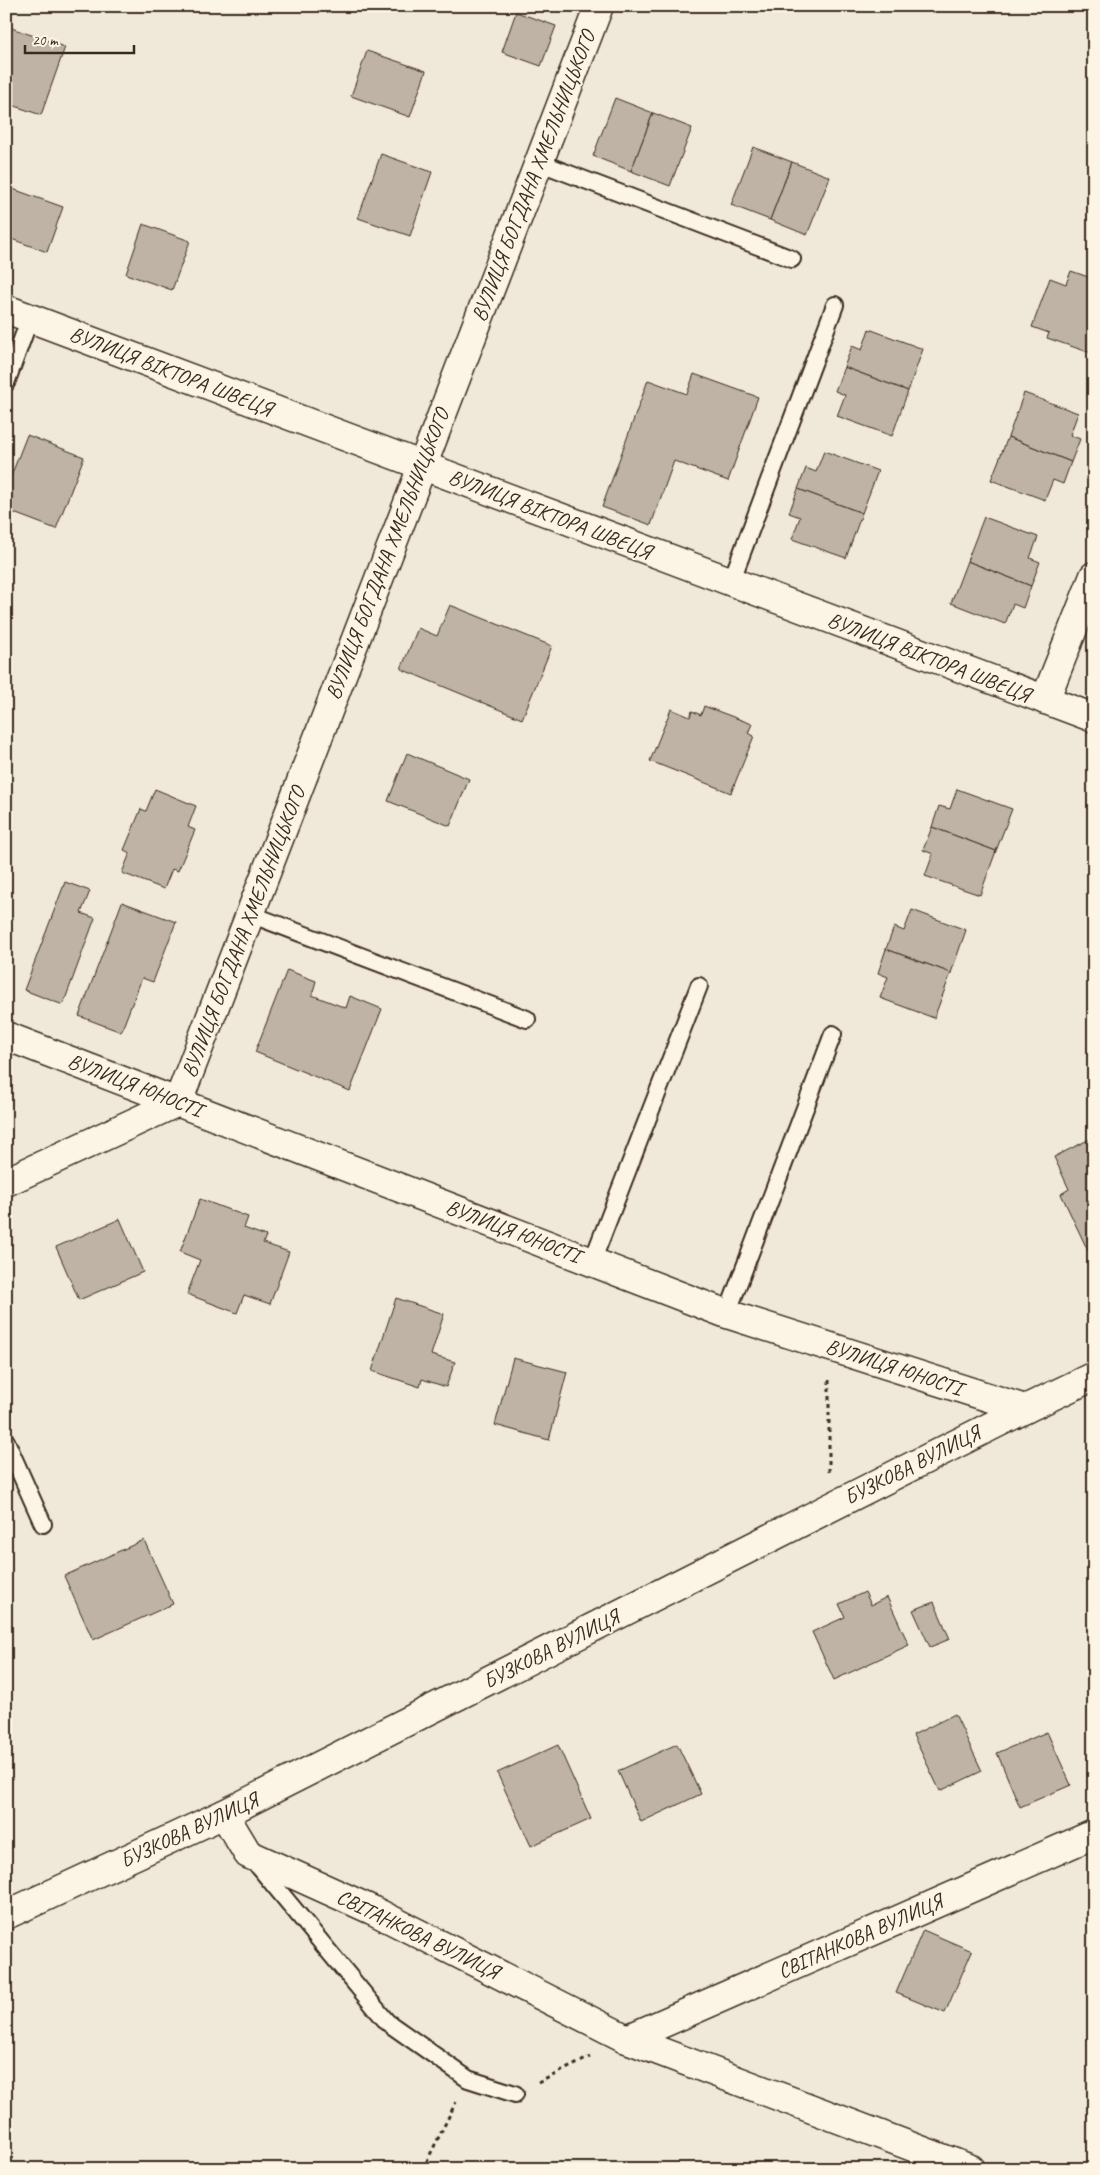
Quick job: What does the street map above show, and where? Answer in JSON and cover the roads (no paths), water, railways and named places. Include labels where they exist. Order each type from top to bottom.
[{"type":"street","name":"ВУЛИЦЯ БОГДАНА ХМЕЛЬНИЦЬКОГО","points":[[178,1102],[421,465],[599,6]]},
{"type":"street","name":"ВУЛИЦЯ ВІКТОРА ШВЕЦЯ","points":[[18,313],[1094,718]]},
{"type":"street","points":[[1045,700],[1094,576]]},
{"type":"street","name":"ВУЛИЦЯ ЮНОСТІ","points":[[6,1036],[727,1314],[1025,1408]]},
{"type":"street","points":[[6,1182],[178,1102]]},
{"type":"street","name":"БУЗКОВА ВУЛИЦЯ","points":[[6,1916],[224,1814],[1025,1408],[1094,1376]]},
{"type":"street","points":[[224,1814],[248,1854]]},
{"type":"street","name":"СВІТАНКОВА ВУЛИЦЯ","points":[[627,2039],[1094,1834]]},
{"type":"street","name":"СВІТАНКОВА ВУЛИЦЯ","points":[[248,1854],[372,1910],[627,2039],[971,2169]]},
{"type":"lane","points":[[538,162],[792,259]]},
{"type":"lane","points":[[731,582],[835,306]]},
{"type":"lane","points":[[6,383],[18,313]]},
{"type":"lane","points":[[250,914],[526,1019]]},
{"type":"lane","points":[[592,1262],[699,986]]},
{"type":"lane","points":[[727,1314],[833,1034]]},
{"type":"lane","points":[[6,1441],[43,1524]]},
{"type":"lane","points":[[248,1854],[387,2022],[468,2079],[514,2094]]}]
